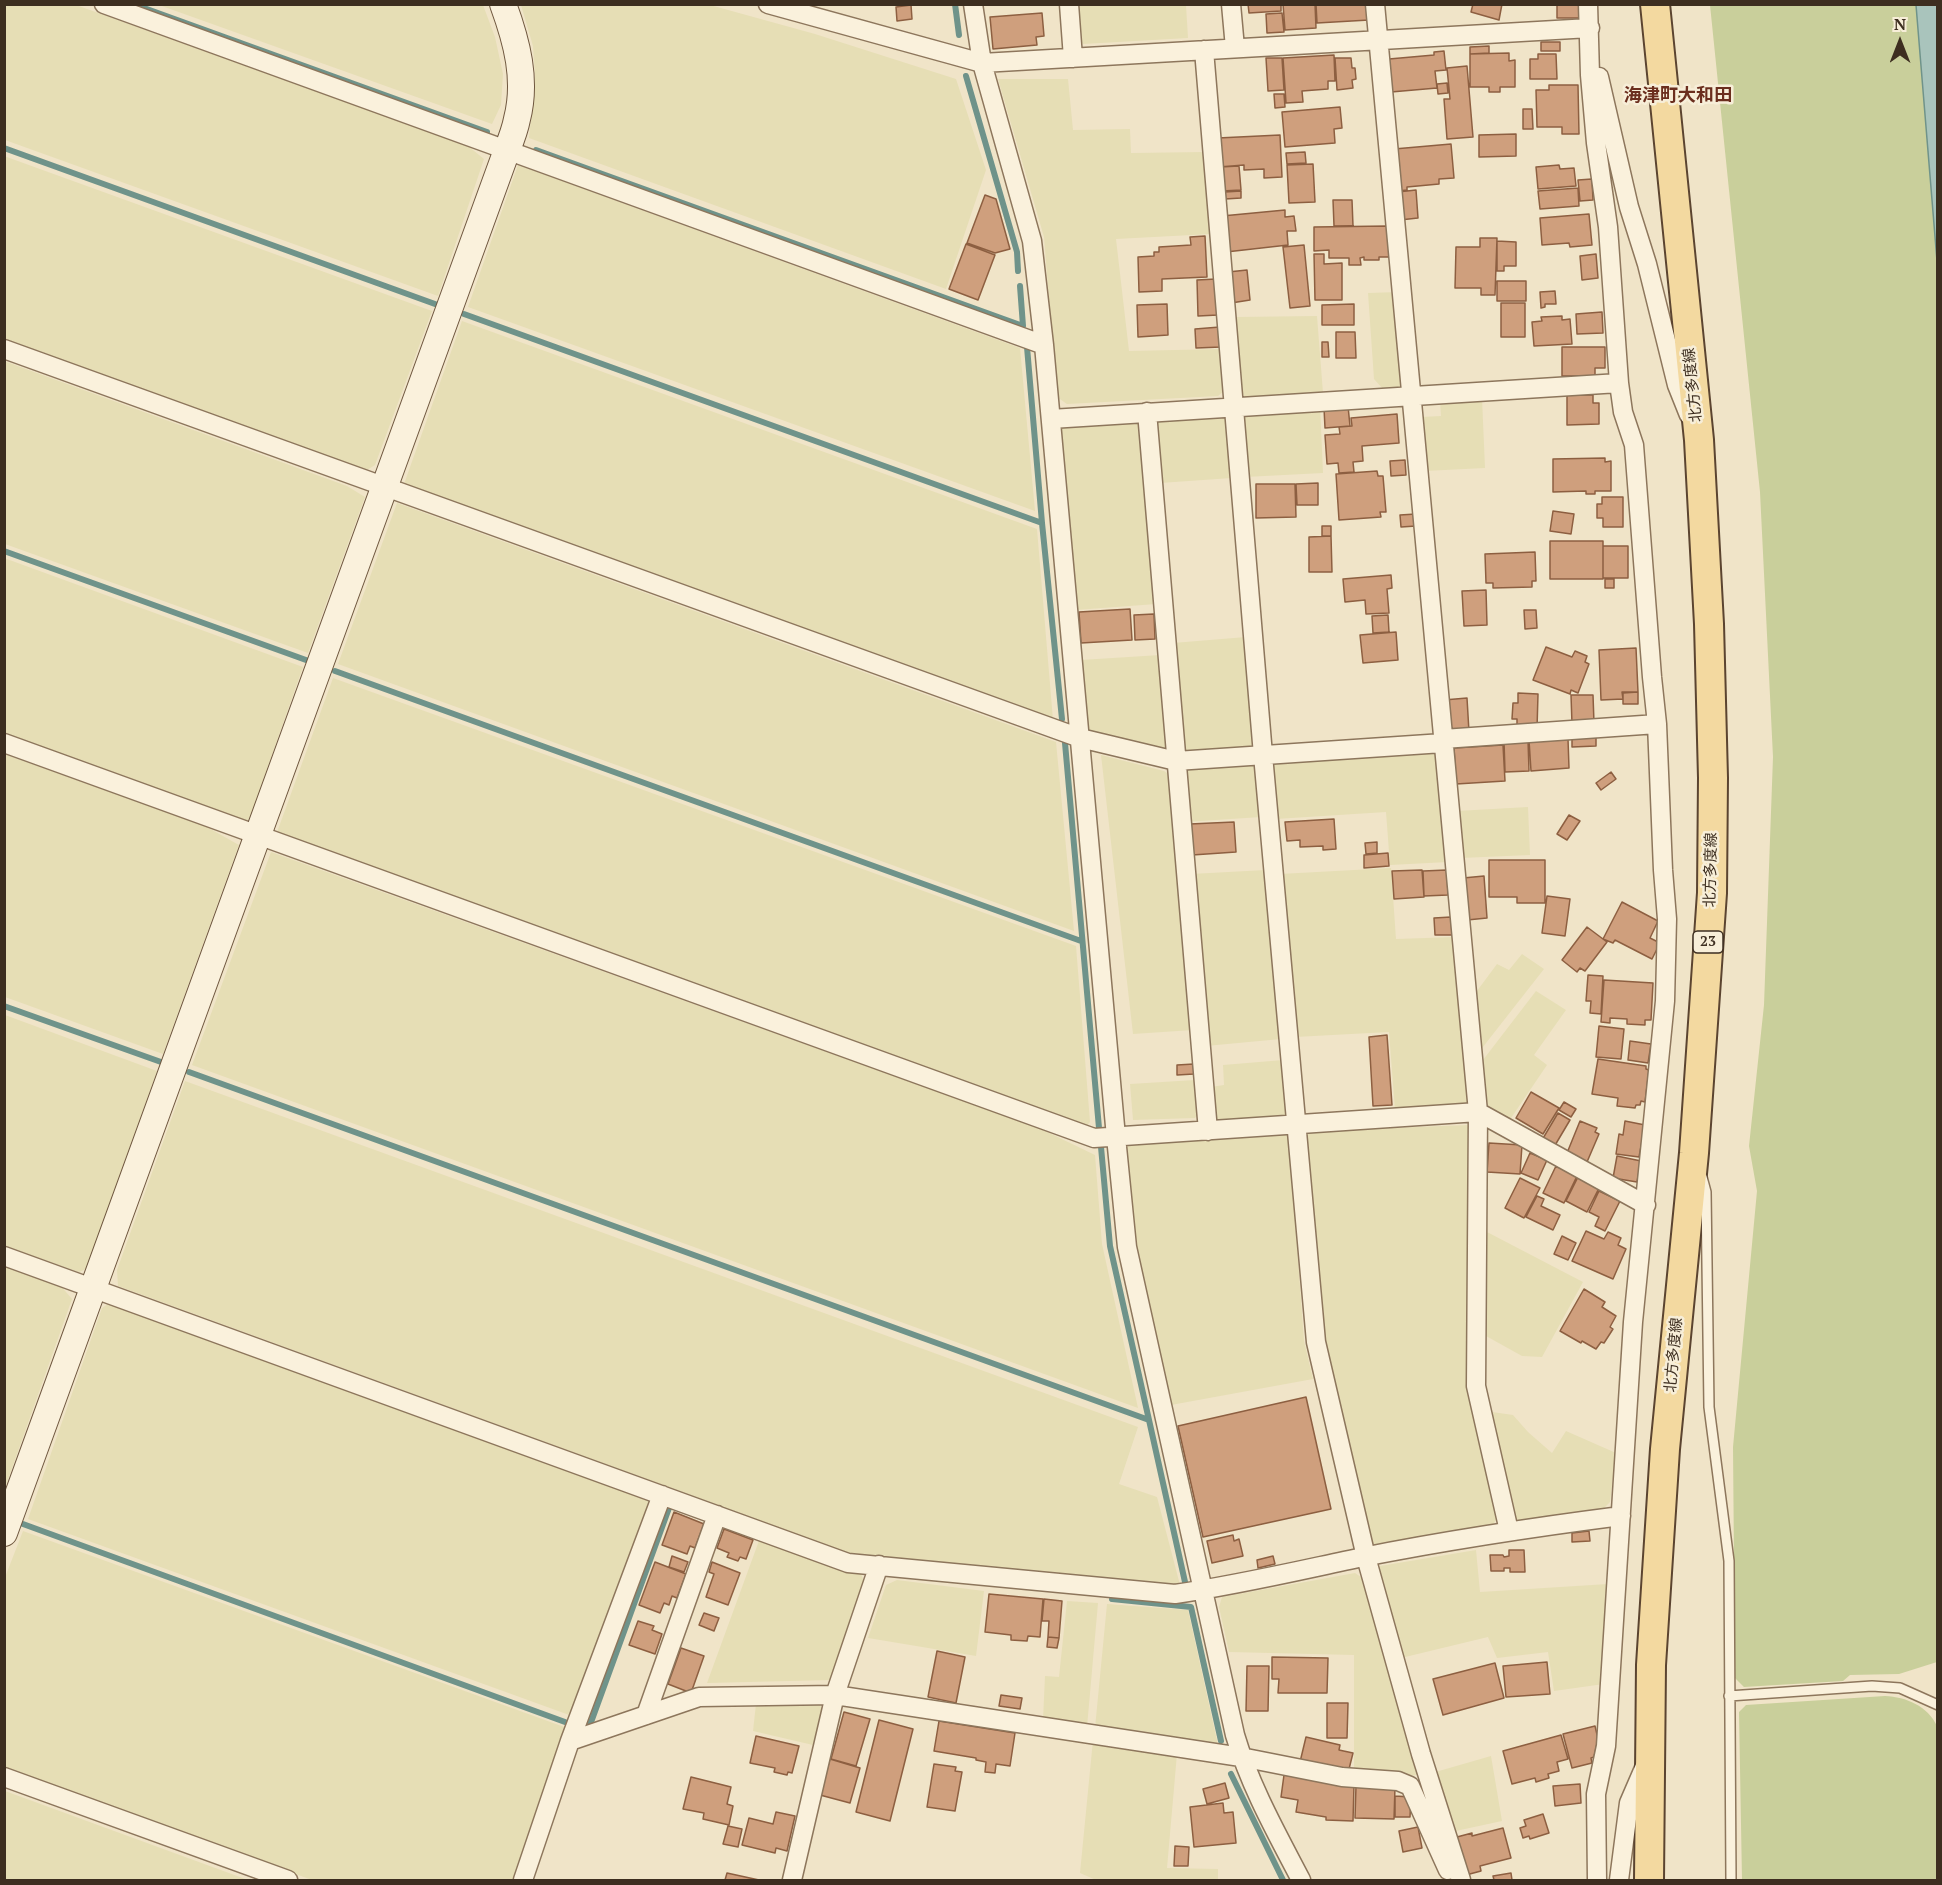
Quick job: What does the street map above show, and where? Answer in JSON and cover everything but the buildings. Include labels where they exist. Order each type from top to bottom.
[{"type":"main road","name":"北方多度線","points":[[1649,1881],[1651,1665],[1665,1449],[1694,1153],[1712,894],[1713,778],[1709,624],[1699,440],[1655,4]]},
{"type":"street","points":[[104,4],[1044,345]]},
{"type":"street","points":[[4,1533],[518,118],[521,72],[516,43],[503,4]]},
{"type":"street","points":[[768,4],[982,63],[1590,28]]},
{"type":"street","points":[[835,4],[837,24]]},
{"type":"street","points":[[973,4],[982,63],[1032,241],[1051,419],[1127,1247],[1234,1735],[1241,1757],[1301,1881]]},
{"type":"street","points":[[1068,4],[1073,58]]},
{"type":"street","points":[[1231,4],[1235,48]]},
{"type":"street","points":[[1375,4],[1478,1112],[1476,1386],[1509,1531]]},
{"type":"street","points":[[1588,4],[1591,86],[1596,143],[1608,227],[1619,382],[1623,412],[1634,445],[1657,724],[1667,920],[1665,989],[1633,1322],[1606,1746],[1596,1794],[1598,1881]]},
{"type":"street","points":[[1590,28],[1599,80],[1629,207],[1647,264],[1677,385],[1699,440]]},
{"type":"street","points":[[1204,50],[1263,755],[1316,1342],[1366,1557],[1421,1754],[1460,1881]]},
{"type":"street","points":[[4,349],[1080,738],[1176,761],[1657,724]]},
{"type":"street","points":[[1051,419],[1619,382]]},
{"type":"street","points":[[1147,412],[1208,1131]]},
{"type":"street","points":[[4,743],[1094,1138],[1478,1112],[1646,1205]]},
{"type":"street","points":[[4,1256],[849,1563],[1174,1593],[1202,1590],[1509,1531],[1621,1516]]},
{"type":"street","points":[[523,1881],[570,1741],[662,1495]]},
{"type":"street","points":[[646,1715],[717,1515]]},
{"type":"street","points":[[792,1881],[835,1695],[879,1565]]},
{"type":"street","points":[[570,1741],[699,1697],[835,1695],[1241,1757],[1342,1777],[1398,1781],[1410,1786],[1451,1878],[1460,1881]]},
{"type":"street","points":[[1619,1881],[1629,1803],[1650,1753]]},
{"type":"street","points":[[4,1777],[288,1881]]},
{"type":"lane","points":[[1694,1153],[1706,1192],[1709,1407],[1729,1561],[1731,1881]]},
{"type":"lane","points":[[1729,1696],[1872,1686],[1900,1688],[1938,1705]]},
{"type":"shaded area","points":[[4,5],[76,5],[468,146],[484,159],[438,296],[5,140]]},
{"type":"shaded area","points":[[159,5],[483,5],[495,37],[503,74],[501,105],[492,124]]},
{"type":"shaded area","points":[[521,5],[710,5],[815,34],[956,79],[986,170],[946,289],[529,138],[535,75],[533,46]]},
{"type":"shaded area","points":[[1073,5],[1186,5],[1188,38],[1083,44],[1075,36]]},
{"type":"shaded area","points":[[998,79],[1068,79],[1073,130],[1130,129],[1131,153],[1205,152],[1211,234],[1116,239],[1129,351],[1221,349],[1225,390],[1218,396],[1067,404],[1057,397],[1044,237]]},
{"type":"shaded area","points":[[4,156],[432,311],[375,465],[367,470],[5,339]]},
{"type":"shaded area","points":[[518,165],[1020,348],[1035,511],[468,307]]},
{"type":"shaded area","points":[[1398,292],[1406,380],[1399,388],[1383,389],[1374,379],[1368,293]]},
{"type":"shaded area","points":[[1317,316],[1323,393],[1245,397],[1240,390],[1236,317]]},
{"type":"shaded area","points":[[462,321],[1037,529],[1053,720],[404,484]]},
{"type":"shaded area","points":[[4,361],[347,486],[365,497],[308,653],[5,544]]},
{"type":"shaded area","points":[[1482,398],[1485,468],[1425,471],[1421,417],[1441,416],[1440,400]]},
{"type":"shaded area","points":[[1320,405],[1323,473],[1245,477],[1241,410]]},
{"type":"shaded area","points":[[1223,412],[1228,417],[1232,478],[1160,483],[1155,424],[1161,417]]},
{"type":"shaded area","points":[[1135,419],[1140,424],[1156,604],[1076,610],[1059,429],[1066,424]]},
{"type":"shaded area","points":[[397,503],[1056,742],[1074,931],[338,664]]},
{"type":"shaded area","points":[[4,558],[303,667],[249,820],[240,822],[5,736]]},
{"type":"shaded area","points":[[1246,637],[1256,742],[1252,748],[1185,752],[1180,748],[1173,643]]},
{"type":"shaded area","points":[[1160,655],[1168,746],[1164,751],[1091,733],[1086,728],[1081,660]]},
{"type":"shaded area","points":[[333,678],[1076,946],[1090,1122],[1085,1128],[276,835]]},
{"type":"shaded area","points":[[1433,751],[1437,753],[1448,862],[1390,865],[1386,812],[1276,819],[1271,768],[1278,762]]},
{"type":"shaded area","points":[[4,754],[205,826],[239,845],[163,1054],[5,997]]},
{"type":"shaded area","points":[[1101,755],[1164,771],[1170,775],[1193,1030],[1133,1034]]},
{"type":"shaded area","points":[[1250,764],[1256,769],[1261,817],[1186,822],[1182,774],[1189,767]]},
{"type":"shaded area","points":[[1528,807],[1530,855],[1461,858],[1457,811]]},
{"type":"shaded area","points":[[271,852],[1041,1129],[1095,1155],[1102,1244],[1138,1408],[192,1065]]},
{"type":"shaded area","points":[[1391,868],[1396,939],[1455,937],[1471,1100],[1467,1105],[1395,1110],[1389,1032],[1295,1037],[1280,874]]},
{"type":"shaded area","points":[[1266,870],[1281,1039],[1206,1046],[1191,874]]},
{"type":"shaded area","points":[[1522,954],[1544,969],[1479,1052],[1474,995],[1497,964],[1509,970]]},
{"type":"shaded area","points":[[1536,991],[1566,1010],[1534,1055],[1547,1065],[1509,1121],[1488,1109],[1483,1060]]},
{"type":"shaded area","points":[[5,1015],[157,1071],[86,1269],[79,1272],[5,1246]]},
{"type":"shaded area","points":[[1283,1060],[1288,1110],[1284,1117],[1218,1121],[1212,1114],[1211,1087],[1224,1085],[1223,1065]]},
{"type":"shaded area","points":[[1195,1080],[1198,1114],[1195,1118],[1133,1120],[1130,1084]]},
{"type":"shaded area","points":[[185,1081],[1138,1427],[1119,1484],[1157,1497],[1180,1585],[852,1554],[118,1286],[117,1270]]},
{"type":"shaded area","points":[[1469,1125],[1469,1385],[1498,1517],[1492,1526],[1375,1548],[1368,1542],[1323,1341],[1305,1137],[1310,1131]]},
{"type":"shaded area","points":[[1285,1133],[1289,1137],[1304,1341],[1313,1379],[1171,1405],[1135,1247],[1126,1148],[1132,1141]]},
{"type":"shaded area","points":[[1487,1232],[1583,1282],[1542,1357],[1522,1356],[1486,1336]]},
{"type":"shaded area","points":[[5,1264],[60,1285],[72,1299],[5,1488]]},
{"type":"shaded area","points":[[111,1302],[646,1496],[650,1506],[572,1716],[28,1519],[102,1308]]},
{"type":"shaded area","points":[[1492,1412],[1513,1415],[1552,1453],[1566,1431],[1616,1453],[1610,1502],[1601,1511],[1519,1521],[1512,1514]]},
{"type":"shaded area","points":[[23,1531],[567,1728],[513,1880],[312,1880],[5,1768],[4,1580]]},
{"type":"shaded area","points":[[760,1538],[861,1574],[865,1585],[831,1680],[707,1683]]},
{"type":"shaded area","points":[[1476,1550],[1480,1592],[1608,1584],[1604,1684],[1554,1691],[1548,1652],[1497,1658],[1488,1637],[1401,1658],[1377,1573],[1380,1566]]},
{"type":"shaded area","points":[[1355,1573],[1364,1579],[1420,1774],[1401,1778],[1354,1772],[1354,1655],[1229,1652],[1219,1607],[1222,1597]]},
{"type":"shaded area","points":[[897,1580],[984,1591],[976,1656],[868,1638],[886,1585]]},
{"type":"shaded area","points":[[1067,1601],[1098,1603],[1087,1727],[1043,1720],[1045,1676],[1059,1677]]},
{"type":"shaded area","points":[[1107,1604],[1188,1610],[1218,1745],[1095,1728]]},
{"type":"shaded area","points":[[818,1703],[822,1708],[813,1745],[753,1731],[756,1704]]},
{"type":"shaded area","points":[[1093,1740],[1177,1754],[1167,1868],[1218,1869],[1218,1880],[1096,1880],[1080,1873]]},
{"type":"shaded area","points":[[1491,1756],[1502,1821],[1451,1832],[1432,1773]]},
{"type":"shaded area","points":[[5,1791],[248,1880],[5,1880]]},
{"type":"green space","points":[[1710,5],[1916,5],[1938,261],[1937,1662],[1899,1674],[1850,1675],[1843,1681],[1744,1687],[1735,1678],[1733,1447],[1757,1191],[1749,1146],[1764,1005],[1773,757],[1760,492]]},
{"type":"green space","points":[[1885,1696],[1901,1698],[1916,1704],[1928,1713],[1937,1726],[1937,1880],[1742,1880],[1739,1712],[1746,1705]]},
{"type":"water","points":[[1916,5],[1937,5],[1937,261]]},
{"type":"waterway","points":[[133,4],[487,132]]},
{"type":"waterway","points":[[955,4],[959,35]]},
{"type":"waterway","points":[[966,76],[1017,252],[1018,271]]},
{"type":"waterway","points":[[4,148],[435,304]]},
{"type":"waterway","points":[[536,150],[1023,326],[1020,286]]},
{"type":"waterway","points":[[464,314],[1042,523]]},
{"type":"waterway","points":[[1027,347],[1062,719]]},
{"type":"waterway","points":[[4,551],[306,660]]},
{"type":"waterway","points":[[335,671],[1081,941]]},
{"type":"waterway","points":[[1065,743],[1099,1128]]},
{"type":"waterway","points":[[4,1006],[161,1062]]},
{"type":"waterway","points":[[189,1072],[1149,1420],[1185,1582]]},
{"type":"waterway","points":[[1101,1147],[1110,1246],[1149,1420]]},
{"type":"waterway","points":[[590,1725],[669,1508]]},
{"type":"waterway","points":[[23,1524],[565,1722]]},
{"type":"waterway","points":[[1112,1599],[1191,1607],[1221,1741]]},
{"type":"waterway","points":[[1231,1774],[1283,1880]]},
{"type":"district","name":"海津町大和田","points":[[1678,96]]}]
